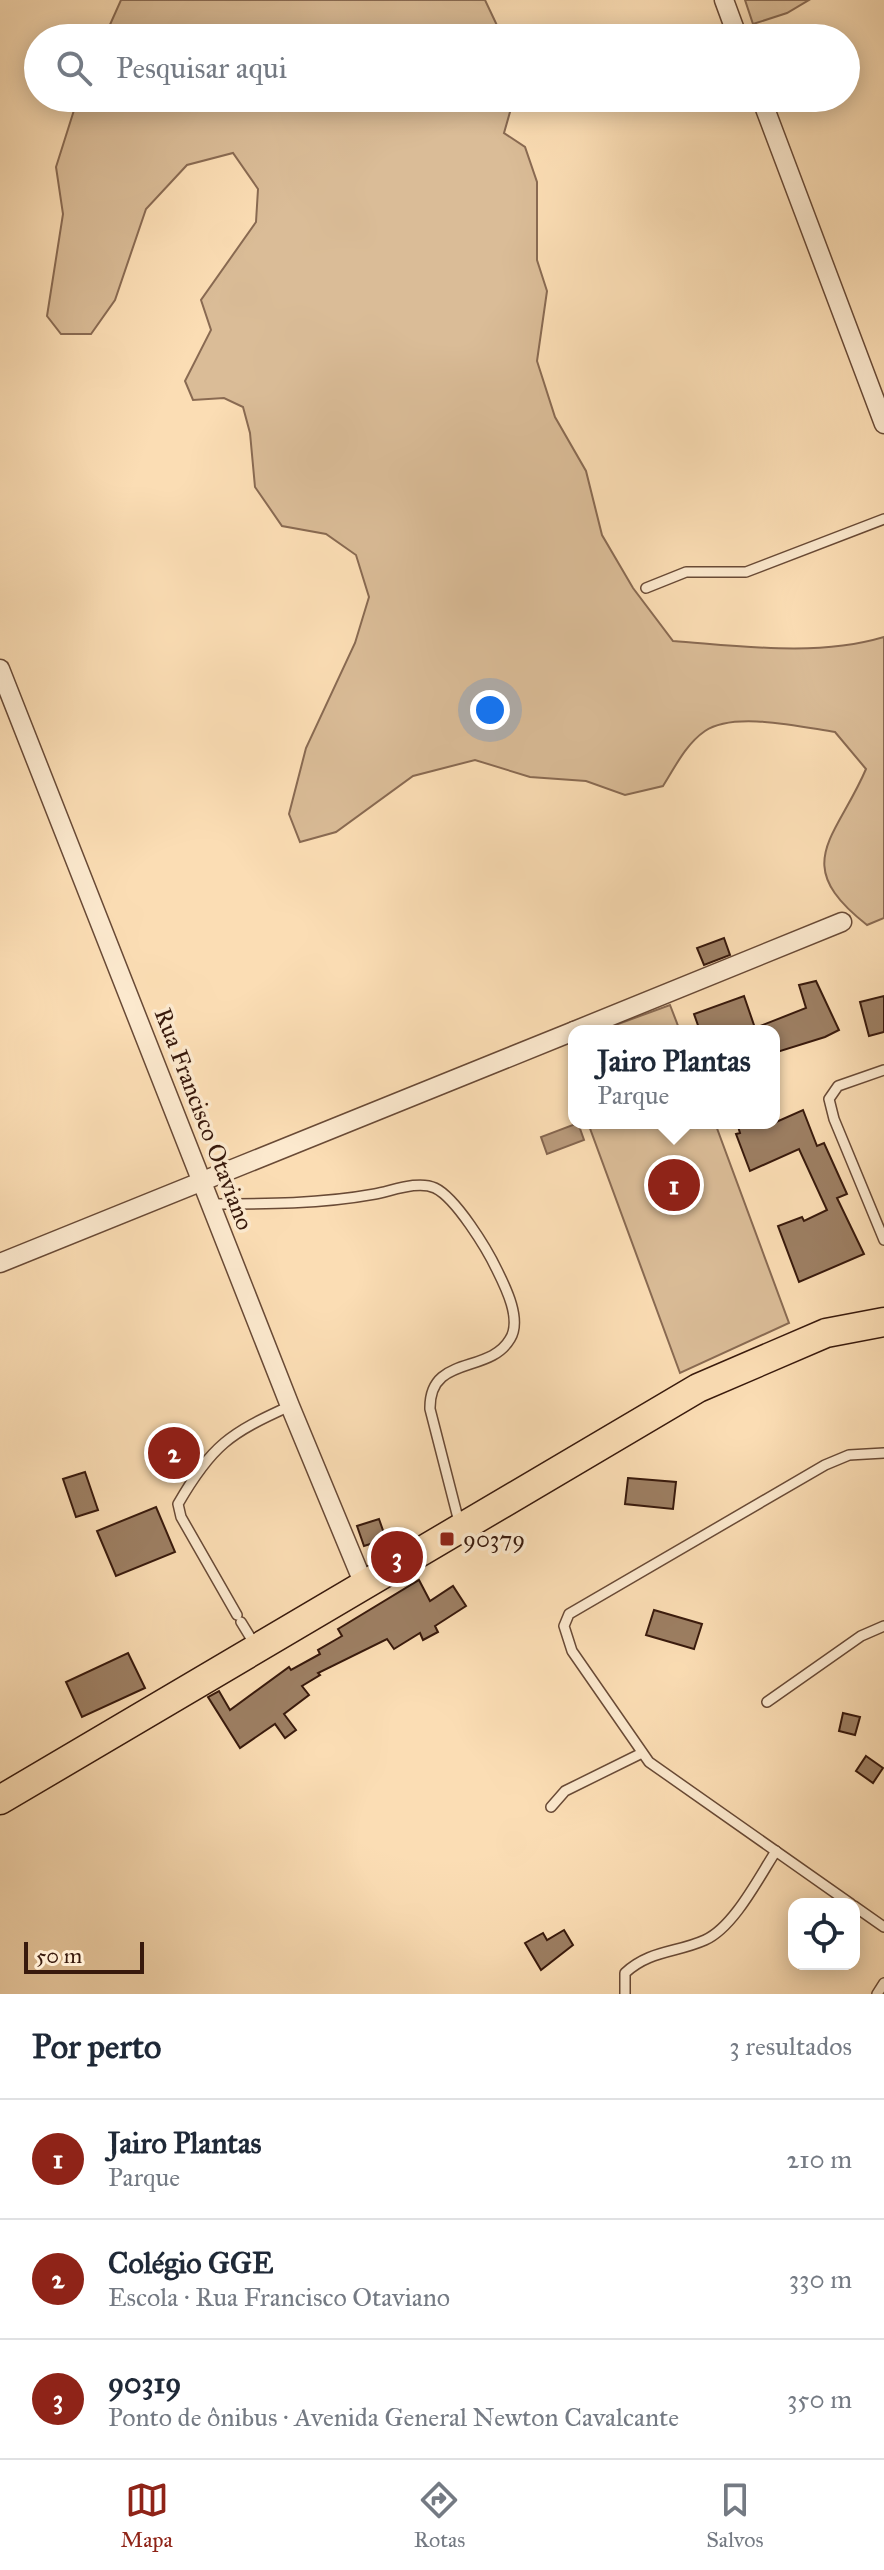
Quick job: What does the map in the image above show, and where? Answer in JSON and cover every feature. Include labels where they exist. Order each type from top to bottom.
[{"type":"main road","points":[[0,1800],[698,1388],[826,1333],[884,1322]]},
{"type":"street","points":[[724,0],[733,24]]},
{"type":"street","points":[[766,112],[884,424]]},
{"type":"street","name":"Rua Francisco Otaviano","points":[[0,669],[290,1406],[365,1587]]},
{"type":"street","points":[[589,1025],[842,922]]},
{"type":"street","points":[[0,1263],[568,1033]]},
{"type":"lane","points":[[646,588],[686,572],[746,572],[884,519]]},
{"type":"lane","points":[[884,1070],[838,1086],[829,1099],[834,1119],[884,1240]]},
{"type":"lane","points":[[211,1204],[327,1203],[419,1185],[435,1188],[468,1224],[503,1282],[515,1327],[510,1341],[493,1354],[448,1373],[436,1381],[430,1391],[430,1409],[461,1529]]},
{"type":"lane","points":[[256,1648],[181,1517],[178,1504],[220,1445],[238,1430],[290,1406]]},
{"type":"lane","points":[[842,1898],[658,1771],[642,1753],[572,1651],[565,1633],[565,1620],[825,1465],[849,1455],[884,1453]]},
{"type":"lane","points":[[767,1702],[861,1636],[884,1626]]},
{"type":"lane","points":[[551,1807],[565,1791],[642,1753]]},
{"type":"lane","points":[[625,1994],[625,1973],[642,1958],[709,1938],[741,1906],[776,1851]]},
{"type":"lane","points":[[860,1910],[884,1927]]},
{"type":"lane","points":[[877,1994],[884,1983]]},
{"type":"shaded area","points":[[121,0],[485,0],[496,24],[110,24]]},
{"type":"shaded area","points":[[745,0],[809,0],[787,13],[753,24]]},
{"type":"shaded area","points":[[73,112],[510,112],[504,133],[525,147],[537,182],[537,260],[547,291],[537,361],[555,417],[586,471],[602,535],[633,588],[673,641],[806,648],[832,647],[884,637],[884,918],[867,925],[843,904],[830,885],[824,867],[826,850],[833,833],[866,769],[835,732],[787,724],[750,721],[718,725],[692,742],[663,786],[625,795],[586,781],[530,777],[475,760],[413,776],[336,832],[300,842],[289,814],[306,748],[355,643],[369,597],[356,555],[326,534],[282,526],[255,487],[250,433],[243,407],[224,398],[193,400],[185,381],[211,330],[201,300],[256,222],[258,189],[233,153],[187,165],[146,209],[115,300],[91,334],[61,334],[47,316],[63,214],[56,167]]},
{"type":"shaded area","points":[[670,1005],[678,1025],[615,1025]]},
{"type":"shaded area","points":[[568,1127],[580,1129],[584,1140],[547,1154],[541,1137]]},
{"type":"shaded area","points":[[590,1129],[717,1129],[789,1323],[680,1373]]},
{"type":"building","points":[[724,938],[730,955],[704,965],[697,948]]},
{"type":"building","points":[[816,981],[839,1030],[780,1051],[780,1025],[763,1025],[806,1008],[799,985]]},
{"type":"building","points":[[744,996],[754,1025],[698,1025],[694,1014]]},
{"type":"building","points":[[884,996],[884,1032],[869,1036],[860,1002]]},
{"type":"building","points":[[803,1110],[817,1146],[824,1143],[847,1194],[837,1198],[864,1254],[799,1282],[778,1226],[802,1217],[804,1221],[827,1210],[799,1149],[750,1171],[736,1134],[740,1133],[739,1129],[780,1129],[780,1120]]},
{"type":"building","points":[[85,1472],[98,1510],[76,1517],[63,1479]]},
{"type":"building","points":[[628,1478],[676,1482],[673,1509],[625,1504]]},
{"type":"building","points":[[156,1507],[175,1552],[116,1576],[97,1531]]},
{"type":"building","points":[[379,1519],[386,1539],[364,1546],[357,1526]]},
{"type":"building","points":[[419,1580],[430,1601],[453,1586],[466,1606],[435,1626],[438,1632],[423,1640],[420,1633],[394,1649],[387,1639],[318,1673],[320,1675],[302,1686],[309,1695],[284,1714],[296,1730],[285,1738],[275,1724],[240,1748],[208,1697],[219,1691],[230,1710],[289,1667],[291,1670],[320,1654],[318,1650],[342,1636],[338,1629]]},
{"type":"building","points":[[654,1610],[702,1624],[694,1649],[646,1635]]},
{"type":"building","points":[[128,1653],[145,1688],[82,1717],[66,1682]]},
{"type":"building","points":[[843,1713],[860,1717],[855,1735],[839,1731]]},
{"type":"building","points":[[866,1756],[883,1768],[873,1783],[856,1771]]},
{"type":"building","points":[[564,1930],[573,1945],[541,1970],[525,1943],[543,1933],[547,1940]]},
{"type":"place","name":"Jairo Plantas","points":[[674,1185]]},
{"type":"place","name":"Colégio GGE","points":[[174,1453]]},
{"type":"place","name":"90379","points":[[447,1539]]},
{"type":"place","name":"90319","points":[[397,1557]]}]
